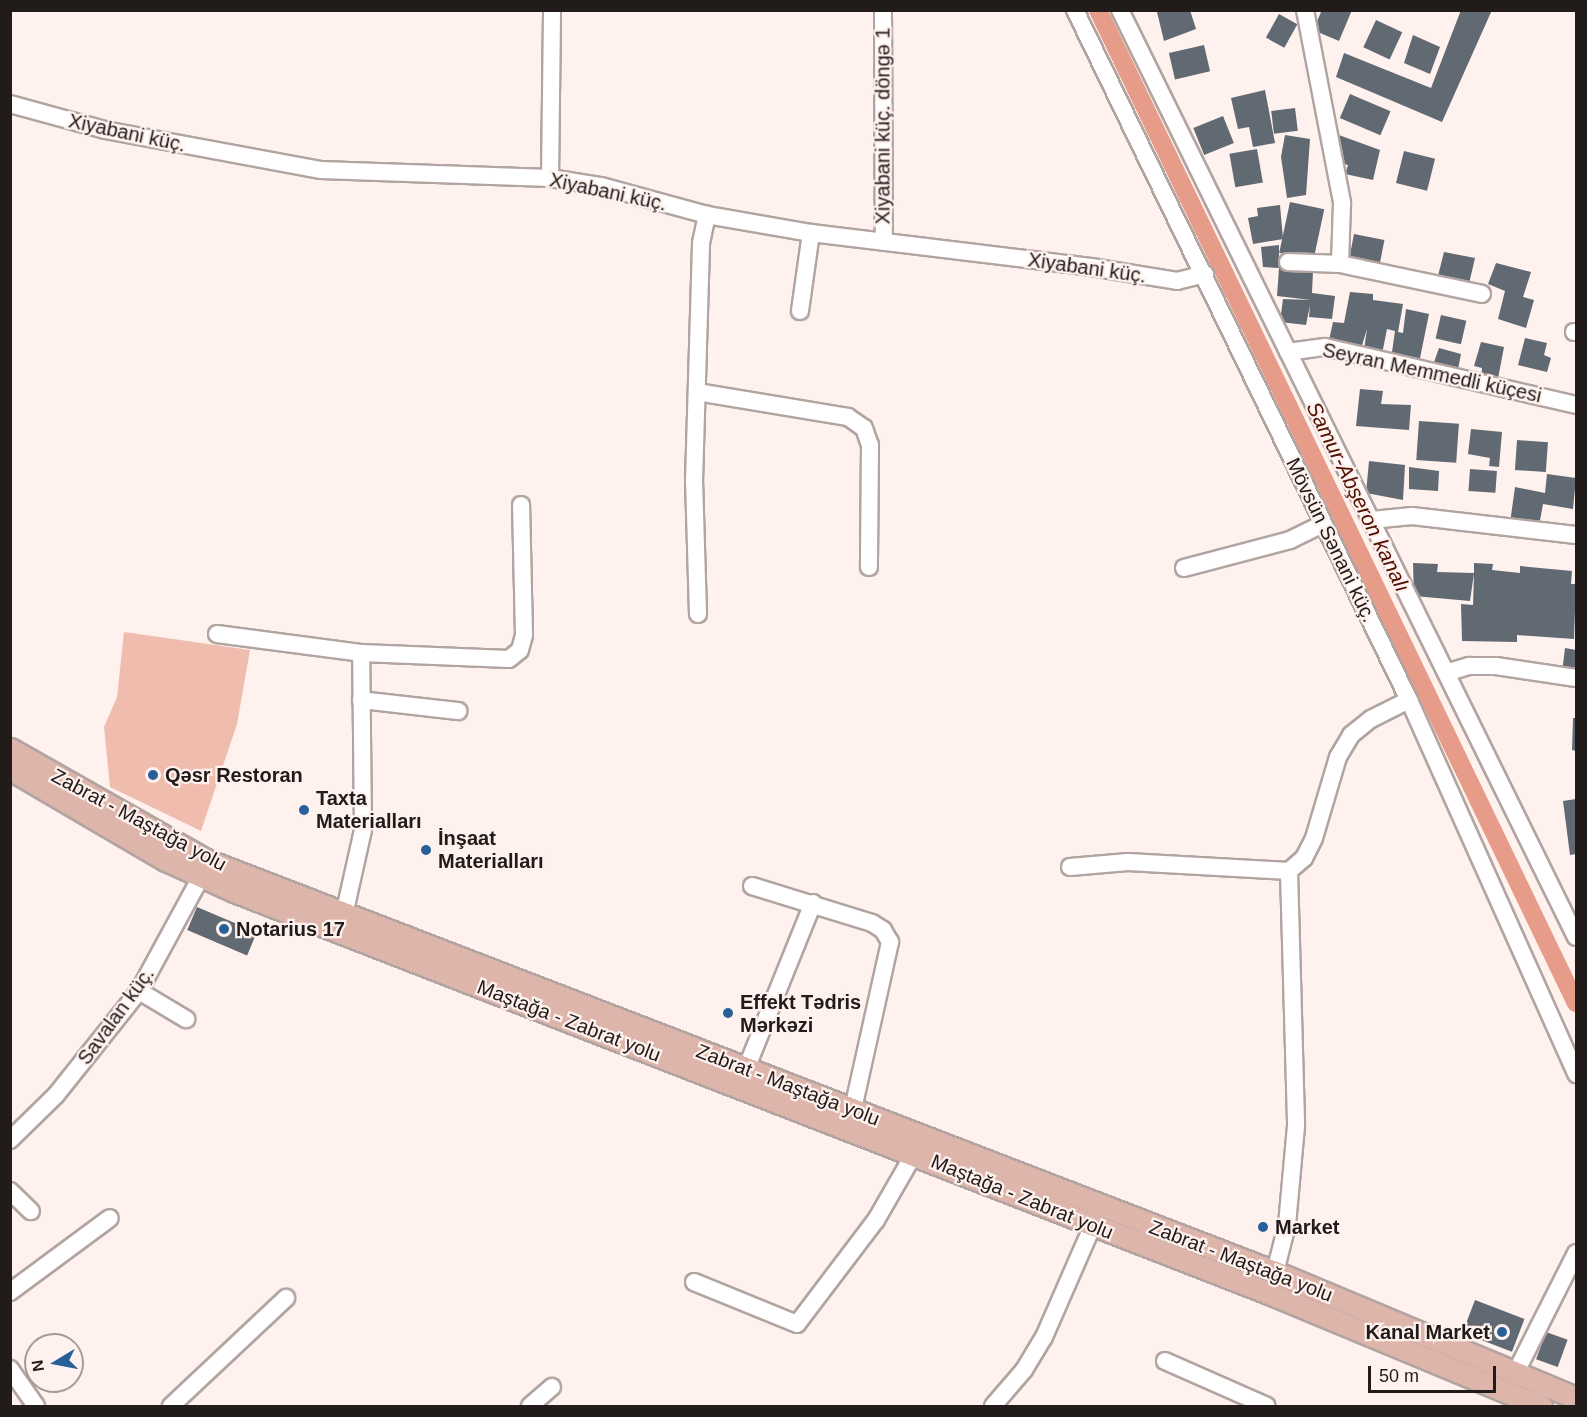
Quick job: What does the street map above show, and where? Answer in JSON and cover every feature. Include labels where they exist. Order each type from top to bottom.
[{"type":"main road","name":"Zabrat - Maştağa yolu","points":[[10,749],[206,860],[1275,1272],[1576,1398]]},
{"type":"main road","name":"Maştağa - Zabrat yolu","points":[[10,770],[201,877],[1093,1225],[1505,1399],[1541,1407]]},
{"type":"main road","points":[[1505,1399],[1516,1372]]},
{"type":"street","points":[[550,178],[552,10]]},
{"type":"street","name":"Xiyabani küç. döngə 1","points":[[883,10],[884,242]]},
{"type":"street","name":"Mövsün Sənani küç.","points":[[1075,10],[1205,274],[1408,700],[1576,1074]]},
{"type":"street","points":[[1120,10],[1449,672],[1576,937]]},
{"type":"street","points":[[1305,10],[1342,203],[1341,264]]},
{"type":"street","name":"Xiyabani küç.","points":[[10,104],[105,130],[321,170],[550,178],[601,186],[707,215],[811,233],[1091,267],[1178,281],[1205,274]]},
{"type":"street","points":[[698,614],[694,481],[701,243],[707,215]]},
{"type":"street","points":[[800,311],[811,233]]},
{"type":"street","points":[[1288,262],[1341,264],[1482,294]]},
{"type":"street","name":"Seyran Memmedli küçesi","points":[[1288,352],[1325,346],[1576,405]]},
{"type":"street","points":[[697,392],[848,417],[864,428],[870,445],[869,567]]},
{"type":"street","points":[[217,633],[362,653],[496,661],[509,659],[520,650],[524,635],[521,505]]},
{"type":"street","points":[[1372,520],[1412,516],[1576,535]]},
{"type":"street","points":[[1184,568],[1290,540],[1323,524]]},
{"type":"street","points":[[344,915],[363,830],[362,653]]},
{"type":"street","points":[[1449,672],[1469,666],[1496,666],[1576,678]]},
{"type":"street","points":[[362,700],[458,711]]},
{"type":"street","points":[[1070,867],[1128,862],[1289,871],[1304,858],[1314,838],[1338,757],[1351,735],[1371,719],[1408,700]]},
{"type":"street","points":[[1275,1272],[1287,1225],[1296,1126],[1289,871]]},
{"type":"street","name":"Savalan küç.","points":[[10,1140],[56,1095],[139,991],[201,877]]},
{"type":"street","points":[[752,886],[872,923],[883,930],[890,942],[853,1109]]},
{"type":"street","points":[[746,1069],[813,903]]},
{"type":"street","points":[[139,991],[186,1018]]},
{"type":"street","points":[[694,1282],[797,1324],[876,1220],[914,1154]]},
{"type":"street","points":[[10,1191],[31,1211]]},
{"type":"street","points":[[10,1292],[110,1218]]},
{"type":"street","points":[[993,1407],[1024,1370],[1044,1337],[1093,1225]]},
{"type":"street","points":[[1516,1372],[1576,1253]]},
{"type":"street","points":[[171,1407],[286,1298]]},
{"type":"street","points":[[1165,1361],[1267,1407]]},
{"type":"street","points":[[10,1369],[36,1407]]},
{"type":"street","points":[[530,1407],[552,1387]]},
{"type":"shaded area","points":[[124,632],[250,650],[237,724],[201,831],[110,787],[104,727],[117,697]]},
{"type":"building","points":[[1190,10],[1196,29],[1164,41],[1157,12]]},
{"type":"building","points":[[1322,10],[1352,10],[1339,41],[1313,30]]},
{"type":"building","points":[[1461,10],[1492,10],[1442,122],[1336,77],[1344,53],[1431,88]]},
{"type":"building","points":[[1279,14],[1297,24],[1284,48],[1266,38]]},
{"type":"building","points":[[1376,20],[1402,32],[1390,59],[1363,47]]},
{"type":"building","points":[[1413,35],[1440,47],[1430,74],[1404,63]]},
{"type":"building","points":[[1204,45],[1210,71],[1175,79],[1169,53]]},
{"type":"building","points":[[1265,90],[1275,143],[1253,147],[1249,127],[1238,129],[1231,98]]},
{"type":"building","points":[[1350,94],[1391,111],[1380,135],[1340,118]]},
{"type":"building","points":[[1295,108],[1298,131],[1274,134],[1271,111]]},
{"type":"building","points":[[1223,116],[1234,143],[1204,155],[1193,128]]},
{"type":"building","points":[[1336,134],[1380,150],[1373,180],[1345,174],[1348,165],[1336,162]]},
{"type":"building","points":[[1285,135],[1310,139],[1306,195],[1287,198],[1281,157]]},
{"type":"building","points":[[1257,149],[1263,182],[1235,187],[1229,154]]},
{"type":"building","points":[[1404,151],[1435,159],[1427,191],[1396,183]]},
{"type":"building","points":[[1290,202],[1324,209],[1313,260],[1279,253]]},
{"type":"building","points":[[1280,205],[1283,239],[1253,244],[1248,218],[1258,216],[1257,208]]},
{"type":"building","points":[[1354,234],[1384,240],[1378,272],[1348,266]]},
{"type":"building","points":[[1279,245],[1279,268],[1263,267],[1261,247]]},
{"type":"building","points":[[1444,252],[1475,258],[1468,288],[1436,284]]},
{"type":"building","points":[[1496,263],[1531,272],[1523,297],[1534,300],[1526,328],[1498,319],[1505,291],[1488,284]]},
{"type":"building","points":[[1279,268],[1313,271],[1312,293],[1335,296],[1332,319],[1309,317],[1310,305],[1306,325],[1280,322],[1283,299],[1311,300],[1277,296]]},
{"type":"building","points":[[1350,292],[1373,294],[1373,300],[1403,304],[1398,332],[1403,333],[1406,309],[1429,314],[1419,363],[1392,352],[1395,331],[1387,329],[1382,354],[1364,350],[1367,329],[1360,352],[1328,345],[1333,322],[1344,323]]},
{"type":"building","points":[[1441,315],[1466,321],[1461,344],[1436,338]]},
{"type":"building","points":[[1525,338],[1547,343],[1544,355],[1551,358],[1547,372],[1518,365]]},
{"type":"building","points":[[1481,342],[1504,347],[1497,384],[1481,380],[1482,368],[1474,366]]},
{"type":"building","points":[[1439,348],[1461,354],[1457,374],[1432,368]]},
{"type":"building","points":[[1360,389],[1383,391],[1381,404],[1411,405],[1409,430],[1356,426]]},
{"type":"building","points":[[1419,421],[1459,424],[1456,463],[1416,460]]},
{"type":"building","points":[[1471,429],[1502,432],[1499,467],[1489,466],[1490,458],[1468,454]]},
{"type":"building","points":[[1517,440],[1548,442],[1546,472],[1515,470]]},
{"type":"building","points":[[1369,461],[1405,465],[1403,500],[1366,493]]},
{"type":"building","points":[[1409,467],[1439,471],[1438,491],[1409,489]]},
{"type":"building","points":[[1470,469],[1497,471],[1495,493],[1468,491]]},
{"type":"building","points":[[1547,474],[1576,478],[1573,509],[1543,504],[1539,526],[1510,523],[1515,487],[1545,493]]},
{"type":"building","points":[[1413,563],[1438,564],[1437,572],[1474,573],[1470,601],[1414,596]]},
{"type":"building","points":[[1474,563],[1493,564],[1492,570],[1520,573],[1520,566],[1572,571],[1571,584],[1576,584],[1574,639],[1517,635],[1517,642],[1462,641],[1461,604],[1473,605]]},
{"type":"building","points":[[1565,648],[1576,650],[1576,675],[1562,673]]},
{"type":"building","points":[[1573,718],[1576,718],[1576,751],[1572,750]]},
{"type":"building","points":[[1576,799],[1576,854],[1570,855],[1563,801]]},
{"type":"building","points":[[197,907],[257,932],[247,955],[187,930]]},
{"type":"building","points":[[1475,1300],[1524,1319],[1512,1352],[1462,1333]]},
{"type":"building","points":[[1546,1332],[1568,1340],[1558,1367],[1536,1359]]},
{"type":"waterway","name":"Samur-Abşeron kanalı","points":[[1098,10],[1576,1003]]},
{"type":"place","name":"Qəsr Restoran","points":[[153,775]]},
{"type":"place","name":"Taxta Materialları","points":[[304,810]]},
{"type":"place","name":"İnşaat Materialları","points":[[426,850]]},
{"type":"place","name":"Notarius 17","points":[[224,929]]},
{"type":"place","name":"Effekt Tədris Mərkəzi","points":[[728,1013]]},
{"type":"place","name":"Market","points":[[1263,1227]]},
{"type":"place","name":"Kanal Market","points":[[1502,1332]]}]
